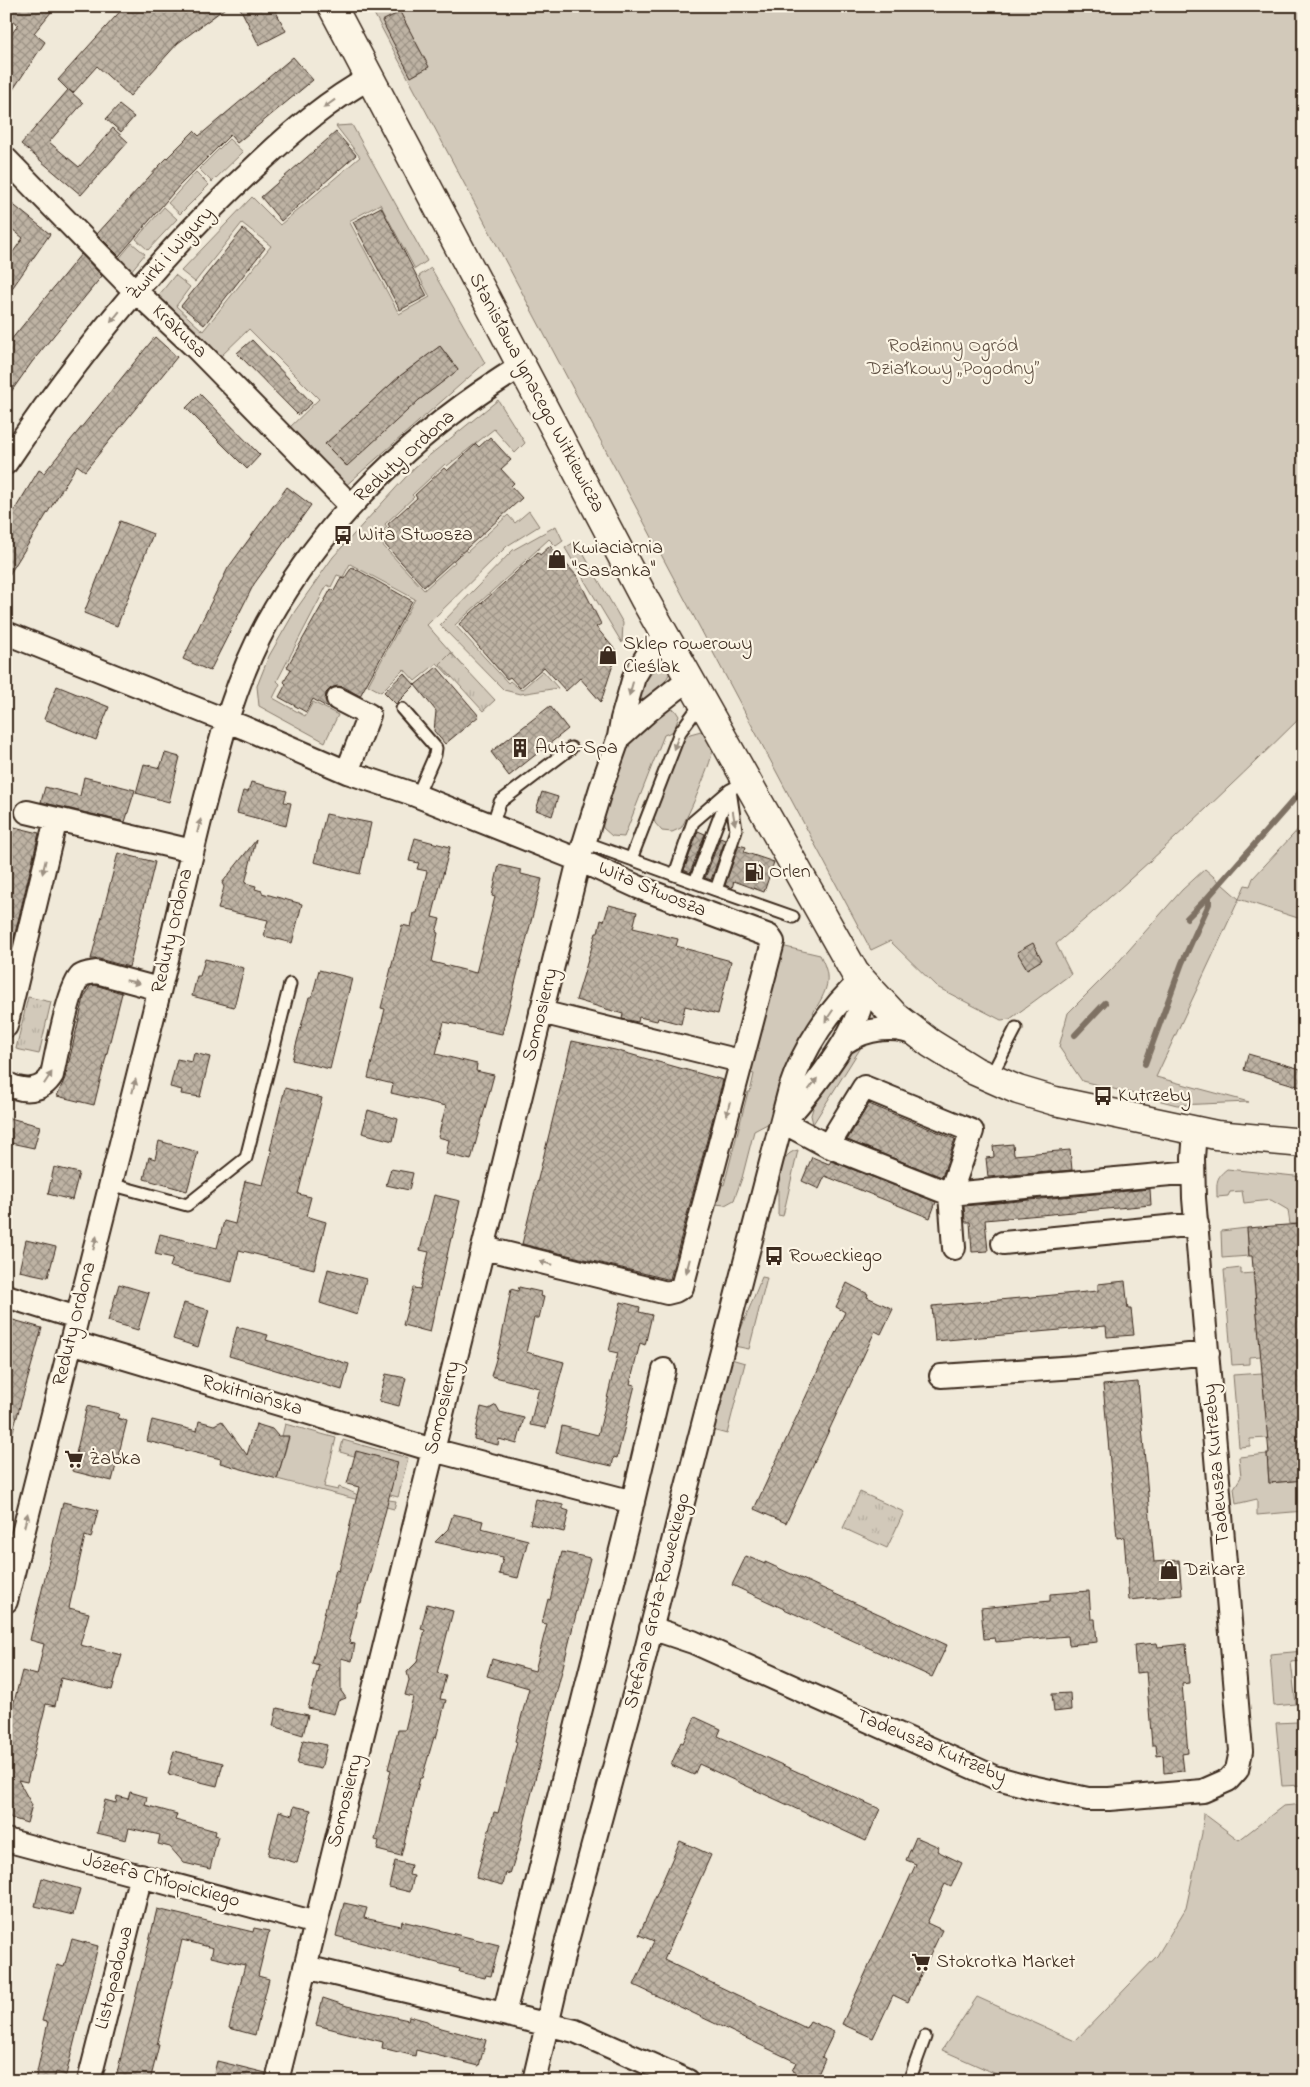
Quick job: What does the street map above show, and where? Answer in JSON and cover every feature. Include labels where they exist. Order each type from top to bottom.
[{"type":"street","name":"Stanisława Ignacego Witkiewicza","points":[[332,6],[523,365],[571,461],[706,706],[739,785],[862,980],[895,1016],[924,1039],[951,1057],[990,1078],[1018,1090],[1049,1099],[1195,1131],[1239,1138],[1304,1143]]},
{"type":"street","name":"Żwirki i Wigury","points":[[6,463],[60,387],[137,292],[215,205],[259,163],[325,107],[370,78]]},
{"type":"street","name":"Krakusa","points":[[6,159],[351,506]]},
{"type":"street","name":"Reduty Ordona","points":[[6,1601],[160,989],[192,851],[226,721],[250,657],[277,606],[308,557],[351,506],[393,463],[436,425],[523,365]]},
{"type":"street","name":"Wita Stwosza","points":[[6,634],[226,721],[347,772],[417,796],[492,826],[582,851],[638,887],[769,936],[773,942],[740,1061],[682,1287],[667,1293],[484,1248]]},
{"type":"street","name":"Somosierry","points":[[277,2081],[582,851],[604,778],[619,737],[622,719],[638,668],[651,649],[668,638]]},
{"type":"street","name":"Somosierry","points":[[619,737],[690,678]]},
{"type":"street","points":[[338,699],[372,710],[347,772]]},
{"type":"street","points":[[27,812],[192,851]]},
{"type":"street","points":[[6,1026],[56,819]]},
{"type":"street","points":[[6,1082],[28,1090],[39,1089],[47,1083],[52,1075],[71,995],[79,977],[96,972],[160,989]]},
{"type":"street","name":"Stefana Grota-Roweckiego","points":[[783,1122],[844,1042],[862,1003],[862,980]]},
{"type":"street","name":"Stefana Grota-Roweckiego","points":[[534,2081],[565,1948],[651,1628],[793,1082],[804,1057],[840,1001],[862,980]]},
{"type":"street","points":[[541,1012],[740,1061]]},
{"type":"street","points":[[844,1042],[879,1029],[907,1031],[924,1039]]},
{"type":"street","points":[[828,1146],[864,1087],[972,1131],[950,1194],[954,1248]]},
{"type":"street","points":[[783,1122],[828,1146],[950,1194],[1193,1172]]},
{"type":"street","name":"Tadeusza Kutrzeby","points":[[651,1628],[693,1642],[1008,1782],[1088,1799],[1109,1799],[1203,1791],[1228,1780],[1237,1770],[1241,1751],[1193,1172],[1195,1131]]},
{"type":"street","points":[[1003,1243],[1197,1224]]},
{"type":"street","points":[[6,1296],[77,1318]]},
{"type":"street","name":"Rokitniańska","points":[[71,1342],[432,1450]]},
{"type":"street","points":[[941,1376],[1208,1354]]},
{"type":"street","points":[[504,2014],[633,1502],[664,1370]]},
{"type":"street","points":[[432,1450],[633,1502]]},
{"type":"street","name":"Józefa Chłopickiego","points":[[6,1840],[316,1923]]},
{"type":"street","name":"Listopadowa","points":[[89,2081],[141,1876]]},
{"type":"street","points":[[305,1967],[575,2031],[688,2081]]},
{"type":"lane","points":[[631,859],[680,732],[694,713],[706,706]]},
{"type":"lane","points":[[402,709],[436,748],[435,755],[417,796]]},
{"type":"lane","points":[[492,826],[500,802],[571,748]]},
{"type":"lane","points":[[675,874],[693,822],[739,785]]},
{"type":"lane","points":[[695,882],[739,785]]},
{"type":"lane","points":[[716,890],[736,830],[739,785]]},
{"type":"lane","points":[[582,851],[631,859],[793,917]]},
{"type":"lane","points":[[110,1184],[187,1205],[246,1158],[290,984]]},
{"type":"lane","points":[[990,1078],[1016,1028]]},
{"type":"lane","points":[[909,2081],[925,2037]]},
{"type":"green space","name":"Rodzinny Ogród Działkowy „Pogodny”","points":[[370,6],[1304,6],[1304,714],[1182,831],[1056,944],[1071,974],[1010,1019],[1001,1020],[937,987],[890,941],[871,950]]},
{"type":"green space","points":[[352,125],[427,261],[415,269],[380,204],[349,221],[399,314],[430,297],[419,276],[431,268],[485,363],[343,488],[287,430],[319,399],[249,329],[219,358],[159,302],[159,295],[175,275],[190,287],[176,306],[203,331],[271,246],[242,223],[195,282],[181,271],[252,197],[280,225],[360,157],[336,126]],"holes":[[[440,346],[458,370],[419,400],[346,466],[325,444],[400,376]]]},
{"type":"green space","points":[[229,139],[243,152],[212,182],[199,169]]},
{"type":"green space","points":[[196,172],[209,185],[180,214],[168,203]]},
{"type":"green space","points":[[164,207],[177,219],[148,250],[136,239]]},
{"type":"green space","points":[[132,243],[145,254],[131,271],[118,260]]},
{"type":"green space","points":[[498,400],[525,443],[515,453],[494,429],[447,466],[445,464],[412,495],[414,497],[385,524],[387,527],[376,538],[424,590],[455,562],[444,549],[455,539],[467,552],[508,515],[515,523],[529,511],[539,526],[507,546],[427,625],[464,667],[451,678],[437,663],[415,681],[404,669],[381,692],[368,685],[415,599],[350,564],[343,577],[337,575],[331,587],[327,585],[277,681],[280,684],[273,698],[305,716],[313,702],[338,715],[325,742],[259,706],[257,686],[269,656],[295,611],[333,557],[415,467]]},
{"type":"green space","points":[[556,526],[563,541],[556,546],[549,539],[455,625],[508,683],[510,681],[521,690],[543,671],[558,688],[520,694],[504,690],[440,625],[513,550]]},
{"type":"green space","points":[[576,541],[623,623],[622,643],[565,548]]},
{"type":"green space","points":[[451,653],[495,700],[483,711],[440,664]]},
{"type":"green space","points":[[664,661],[671,671],[663,685],[636,708],[644,674],[653,664]]},
{"type":"green space","points":[[668,708],[675,710],[679,716],[674,731],[664,735],[624,837],[612,836],[603,828],[602,817],[626,748],[632,737]]},
{"type":"green space","points":[[701,731],[713,747],[705,775],[681,828],[672,832],[662,831],[655,823],[653,814],[683,740],[690,734]]},
{"type":"green space","points":[[1304,823],[1304,920],[1239,899],[1245,885],[1250,886],[1253,878]]},
{"type":"green space","points":[[1205,869],[1239,899],[1156,1077],[1249,1102],[1177,1105],[1082,1081],[1059,1047],[1068,1013],[1113,968],[1182,890]]},
{"type":"green space","points":[[781,946],[820,955],[826,971],[827,985],[813,1013],[821,1018],[771,1122],[754,1131],[742,1178],[734,1200],[725,1205],[715,1204],[720,1184],[724,1185],[748,1092],[750,1092],[754,1074],[745,1071]]},
{"type":"green space","points":[[28,997],[51,1002],[39,1054],[16,1049]]},
{"type":"green space","points":[[860,1046],[860,1049],[813,1124],[811,1115],[814,1105],[850,1051]]},
{"type":"green space","points":[[798,1150],[783,1216],[778,1215],[778,1187],[781,1167],[784,1159],[790,1153]]},
{"type":"green space","points":[[1227,1169],[1304,1177],[1304,1252],[1302,1252],[1300,1224],[1290,1224],[1288,1210],[1271,1200],[1244,1203],[1242,1191],[1230,1192],[1228,1196],[1217,1197],[1219,1178]]},
{"type":"green space","points":[[1247,1228],[1249,1256],[1222,1258],[1221,1231]]},
{"type":"green space","points":[[1241,1268],[1241,1274],[1253,1273],[1261,1356],[1249,1357],[1249,1364],[1232,1365],[1224,1270]]},
{"type":"green space","points":[[762,1277],[767,1278],[749,1349],[734,1346]]},
{"type":"green space","points":[[731,1359],[745,1363],[727,1434],[712,1430]]},
{"type":"green space","points":[[1262,1373],[1268,1438],[1250,1439],[1250,1446],[1239,1447],[1233,1375]]},
{"type":"green space","points":[[285,1424],[336,1438],[324,1487],[338,1490],[339,1487],[372,1499],[396,1501],[394,1509],[277,1479],[289,1438],[282,1436]]},
{"type":"green space","points":[[343,1440],[408,1458],[398,1497],[390,1495],[356,1451],[354,1456],[340,1452]]},
{"type":"green space","points":[[1267,1454],[1269,1483],[1304,1480],[1304,1511],[1257,1515],[1257,1499],[1236,1504],[1234,1488],[1241,1477],[1239,1457]]},
{"type":"green space","points":[[860,1492],[904,1512],[887,1548],[843,1528]]},
{"type":"green space","points":[[1304,1651],[1304,1661],[1291,1662],[1296,1704],[1274,1706],[1270,1654]]},
{"type":"green space","points":[[1297,1722],[1303,1785],[1282,1786],[1276,1723]]},
{"type":"green space","points":[[1304,1804],[1304,2081],[1012,2081],[942,2050],[977,1997],[1075,2041],[1157,1956],[1186,1908],[1202,1833],[1203,1813],[1239,1840],[1283,1806]]},
{"type":"building","points":[[15,6],[56,6],[34,33],[45,42],[6,100],[6,42],[18,25],[7,16]]},
{"type":"building","points":[[125,6],[228,6],[178,43],[130,96],[97,66],[73,93],[69,90],[83,103],[49,142],[79,167],[113,128],[128,142],[81,195],[21,144],[68,90],[58,80]]},
{"type":"building","points":[[239,6],[273,6],[286,31],[259,45]]},
{"type":"building","points":[[400,12],[429,67],[411,77],[382,21]]},
{"type":"building","points":[[293,57],[313,80],[237,143],[230,135],[179,186],[119,256],[97,234],[194,131],[199,136]]},
{"type":"building","points":[[119,105],[134,117],[121,132],[106,119]]},
{"type":"building","points":[[336,132],[356,155],[281,221],[261,197]]},
{"type":"building","points":[[6,199],[50,234],[6,297],[6,262],[23,238],[6,224]]},
{"type":"building","points":[[381,207],[427,296],[400,310],[353,222]]},
{"type":"building","points":[[243,229],[265,248],[204,325],[181,306]]},
{"type":"building","points":[[81,254],[102,276],[32,362],[6,399],[6,346]]},
{"type":"building","points":[[155,337],[177,357],[85,471],[77,465],[6,580],[6,524],[39,470],[44,473]]},
{"type":"building","points":[[252,340],[312,403],[298,415],[237,353]]},
{"type":"building","points":[[440,346],[458,370],[419,400],[347,466],[325,444],[400,376]]},
{"type":"building","points":[[200,394],[260,455],[247,469],[186,408]]},
{"type":"building","points":[[490,437],[511,460],[501,469],[514,483],[511,486],[522,498],[424,587],[379,538],[390,527],[388,524],[417,498],[415,495],[444,468],[447,471],[476,444],[479,447]]},
{"type":"building","points":[[287,487],[311,505],[254,584],[210,671],[183,659],[228,568]]},
{"type":"building","points":[[120,521],[153,534],[117,626],[84,613]]},
{"type":"building","points":[[550,546],[577,576],[601,624],[596,627],[617,652],[601,702],[580,678],[566,691],[544,667],[520,688],[510,677],[507,679],[459,624],[538,552],[540,555]]},
{"type":"building","points":[[352,567],[412,601],[360,696],[344,687],[337,686],[331,688],[326,693],[325,700],[330,709],[313,699],[306,712],[279,697],[291,669],[287,667],[331,589],[334,591],[341,578],[344,579]]},
{"type":"building","points":[[437,667],[479,716],[445,744],[434,731],[436,711],[415,685]]},
{"type":"building","points":[[404,673],[415,685],[396,704],[384,692]]},
{"type":"building","points":[[57,686],[109,707],[96,740],[44,719]]},
{"type":"building","name":"Auto-Spa","points":[[550,706],[568,729],[509,776],[491,752]]},
{"type":"building","points":[[165,753],[180,757],[169,802],[136,793],[144,764],[160,768]]},
{"type":"building","points":[[84,777],[135,790],[125,822],[41,802],[45,787],[80,796]]},
{"type":"building","points":[[251,782],[287,791],[284,802],[291,803],[286,826],[237,813],[243,791],[248,792]]},
{"type":"building","points":[[542,792],[558,797],[552,816],[536,810]]},
{"type":"building","points":[[326,814],[371,823],[360,874],[314,862]]},
{"type":"building","points":[[6,825],[39,833],[10,954],[6,954]]},
{"type":"building","points":[[698,831],[705,834],[690,873],[684,870]]},
{"type":"building","points":[[415,838],[450,847],[432,917],[440,919],[436,932],[438,933],[432,962],[476,973],[495,897],[492,896],[499,865],[521,870],[521,874],[542,879],[502,1034],[444,1022],[436,1054],[477,1064],[476,1071],[494,1075],[471,1160],[446,1154],[449,1140],[438,1137],[446,1106],[391,1093],[393,1084],[368,1078],[385,1009],[381,1008],[402,925],[411,927],[414,913],[417,913],[427,871],[417,869],[419,863],[409,861]]},
{"type":"building","points":[[720,838],[725,840],[711,880],[705,878]]},
{"type":"building","points":[[256,840],[245,883],[256,886],[255,889],[262,891],[262,893],[302,904],[292,943],[264,936],[268,920],[218,909],[224,887],[222,883]]},
{"type":"building","name":"Orlen","points":[[739,845],[746,847],[744,852],[774,862],[764,892],[734,881],[732,888],[725,885]]},
{"type":"building","points":[[118,853],[155,862],[129,967],[99,959],[91,959]]},
{"type":"building","points":[[609,905],[637,912],[633,928],[678,939],[676,946],[731,961],[718,1014],[685,1006],[681,1024],[658,1018],[657,1021],[639,1017],[638,1022],[622,1019],[623,1014],[576,1000],[596,933],[598,933],[601,920],[604,921]]},
{"type":"building","points":[[1033,943],[1042,960],[1027,969],[1017,952]]},
{"type":"building","points":[[205,959],[244,968],[234,1007],[192,996],[197,976],[200,976]]},
{"type":"building","points":[[319,970],[352,978],[330,1069],[292,1060],[309,997],[312,997]]},
{"type":"building","points":[[95,985],[122,993],[94,1105],[57,1096],[65,1078],[84,998],[90,986]]},
{"type":"building","points":[[572,1041],[615,1050],[723,1080],[670,1279],[522,1244]]},
{"type":"building","points":[[194,1053],[210,1057],[200,1097],[181,1094],[182,1090],[170,1087],[177,1059],[192,1062]]},
{"type":"building","points":[[1248,1054],[1304,1070],[1304,1088],[1244,1070]]},
{"type":"building","points":[[285,1088],[322,1098],[298,1194],[311,1197],[306,1216],[326,1222],[314,1269],[239,1250],[232,1282],[170,1267],[173,1258],[155,1254],[160,1234],[217,1248],[224,1221],[235,1224],[245,1181],[263,1185]]},
{"type":"building","points":[[869,1104],[955,1139],[942,1177],[847,1140]]},
{"type":"building","points":[[368,1110],[398,1119],[393,1141],[362,1133]]},
{"type":"building","points":[[6,1117],[40,1126],[34,1148],[6,1142]]},
{"type":"building","points":[[159,1141],[198,1152],[187,1191],[144,1179],[149,1157],[155,1159]]},
{"type":"building","points":[[1013,1144],[1014,1155],[1070,1150],[1072,1170],[988,1177],[986,1158],[994,1157],[993,1146]]},
{"type":"building","points":[[812,1157],[829,1164],[831,1161],[936,1202],[930,1218],[825,1176],[819,1189],[802,1181]]},
{"type":"building","points":[[54,1167],[79,1173],[72,1200],[48,1194]]},
{"type":"building","points":[[391,1169],[413,1173],[409,1190],[386,1185]]},
{"type":"building","points":[[1150,1189],[1151,1205],[985,1220],[988,1251],[972,1252],[970,1222],[965,1222],[964,1206]]},
{"type":"building","points":[[434,1195],[460,1201],[430,1332],[403,1325],[413,1288],[420,1289],[429,1252],[420,1250]]},
{"type":"building","points":[[1300,1224],[1302,1252],[1297,1252],[1304,1310],[1304,1480],[1269,1483],[1267,1454],[1269,1454],[1252,1256],[1249,1256],[1247,1228]]},
{"type":"building","points":[[26,1240],[56,1247],[48,1277],[19,1271]]},
{"type":"building","points":[[328,1269],[366,1279],[357,1315],[320,1303]]},
{"type":"building","points":[[1125,1281],[1128,1309],[1131,1309],[1134,1335],[1107,1337],[1106,1326],[935,1341],[932,1306],[1098,1291],[1098,1284]]},
{"type":"building","points":[[847,1283],[868,1294],[867,1297],[893,1309],[881,1334],[875,1331],[786,1523],[754,1509],[845,1312],[836,1307]]},
{"type":"building","points":[[119,1284],[149,1293],[138,1330],[108,1321]]},
{"type":"building","points":[[519,1287],[541,1292],[540,1296],[544,1297],[539,1318],[534,1318],[526,1352],[564,1362],[546,1428],[530,1425],[539,1388],[491,1376],[500,1346],[511,1289],[518,1291]]},
{"type":"building","points":[[621,1302],[640,1307],[639,1312],[652,1315],[645,1345],[640,1343],[630,1384],[635,1385],[617,1458],[614,1457],[612,1466],[556,1453],[562,1426],[598,1435],[618,1353],[609,1351]]},
{"type":"building","points":[[184,1303],[209,1310],[198,1347],[173,1339]]},
{"type":"building","points":[[6,1318],[42,1328],[11,1438],[6,1437]]},
{"type":"building","points":[[237,1327],[268,1335],[266,1340],[349,1364],[342,1390],[229,1356]]},
{"type":"building","points":[[386,1374],[406,1378],[399,1406],[379,1401]]},
{"type":"building","points":[[1138,1382],[1154,1562],[1179,1560],[1182,1595],[1129,1600],[1124,1537],[1117,1538],[1103,1385]]},
{"type":"building","points":[[496,1405],[500,1412],[524,1418],[517,1444],[499,1439],[498,1445],[474,1439],[481,1407],[489,1409]]},
{"type":"building","points":[[87,1406],[119,1414],[117,1418],[127,1421],[112,1481],[72,1471]]},
{"type":"building","points":[[152,1420],[197,1431],[199,1421],[214,1425],[222,1421],[247,1455],[256,1424],[272,1429],[278,1436],[289,1436],[277,1479],[220,1463],[221,1459],[147,1441]]},
{"type":"building","points":[[356,1451],[398,1462],[361,1603],[358,1603],[349,1643],[355,1644],[352,1661],[341,1658],[341,1691],[346,1698],[338,1701],[334,1714],[308,1708],[319,1665],[312,1663],[336,1570],[339,1571],[359,1487],[347,1484]]},
{"type":"building","points":[[536,1499],[563,1505],[563,1509],[569,1511],[564,1532],[530,1524]]},
{"type":"building","points":[[63,1502],[98,1510],[91,1538],[85,1536],[69,1608],[89,1613],[80,1645],[122,1655],[112,1690],[61,1678],[55,1706],[46,1704],[27,1782],[18,1780],[32,1805],[27,1823],[11,1818],[6,1810],[6,1733],[22,1671],[37,1675],[44,1644],[30,1640]]},
{"type":"building","points":[[453,1514],[483,1521],[481,1528],[528,1540],[518,1578],[499,1574],[503,1557],[435,1542],[448,1529]]},
{"type":"building","points":[[562,1552],[590,1558],[518,1848],[510,1874],[506,1873],[503,1885],[476,1878],[494,1812],[498,1813],[529,1688],[487,1676],[492,1659],[535,1671],[547,1624],[542,1623]]},
{"type":"building","points":[[746,1556],[765,1564],[765,1562],[947,1645],[932,1677],[732,1585]]},
{"type":"building","points":[[1089,1591],[1091,1619],[1095,1619],[1097,1642],[1069,1645],[1068,1636],[996,1642],[995,1638],[984,1639],[981,1608],[1050,1601],[1050,1594]]},
{"type":"building","points":[[427,1604],[453,1611],[437,1673],[446,1675],[440,1699],[446,1700],[436,1738],[434,1737],[422,1778],[420,1778],[401,1856],[377,1850],[379,1841],[375,1840],[391,1770],[388,1769],[398,1730],[405,1730],[413,1697],[405,1695],[409,1680],[407,1672],[417,1662],[425,1630],[421,1629]]},
{"type":"building","points":[[1157,1643],[1158,1647],[1186,1644],[1189,1683],[1182,1684],[1188,1753],[1182,1754],[1184,1771],[1164,1773],[1163,1755],[1157,1756],[1156,1745],[1152,1745],[1146,1672],[1136,1673],[1134,1645]]},
{"type":"building","points":[[1070,1693],[1071,1710],[1054,1712],[1052,1694]]},
{"type":"building","points":[[277,1708],[308,1715],[303,1735],[273,1726]]},
{"type":"building","points":[[695,1717],[721,1729],[718,1736],[880,1809],[866,1841],[699,1764],[694,1775],[671,1765]]},
{"type":"building","points":[[303,1740],[327,1745],[321,1769],[297,1764]]},
{"type":"building","points":[[174,1751],[223,1763],[217,1786],[168,1774]]},
{"type":"building","points":[[130,1792],[147,1797],[145,1805],[177,1814],[175,1820],[216,1831],[215,1835],[218,1836],[210,1869],[184,1863],[170,1847],[158,1844],[160,1835],[129,1828],[126,1840],[97,1833],[105,1800],[116,1803],[117,1796],[128,1799]]},
{"type":"building","points":[[294,1806],[311,1810],[297,1863],[268,1855],[279,1811],[292,1815]]},
{"type":"building","points":[[916,1837],[939,1847],[937,1851],[962,1863],[951,1887],[945,1884],[927,1923],[942,1930],[908,2002],[893,1995],[873,2038],[842,2024],[916,1864],[906,1860]]},
{"type":"building","points":[[680,1841],[711,1855],[664,1960],[806,2028],[810,2021],[834,2032],[822,2057],[825,2059],[815,2081],[792,2071],[796,2062],[634,1985],[654,1941],[639,1935]]},
{"type":"building","points":[[395,1861],[411,1865],[409,1875],[414,1876],[410,1892],[389,1887]]},
{"type":"building","points":[[42,1878],[80,1889],[73,1915],[35,1906]]},
{"type":"building","points":[[344,1903],[367,1908],[364,1918],[401,1926],[402,1921],[499,1945],[491,1976],[486,1975],[485,1978],[459,1972],[460,1969],[336,1936]]},
{"type":"building","points":[[157,1909],[253,1932],[254,1928],[269,1931],[258,1976],[269,1979],[255,2035],[229,2028],[245,1965],[211,1957],[213,1948],[182,1940],[150,2081],[115,2081]]},
{"type":"building","points":[[72,1939],[98,1946],[66,2075],[56,2072],[54,2081],[35,2081],[48,2022],[42,2021],[57,1965],[64,1967]]},
{"type":"building","points":[[323,1998],[347,2006],[408,2020],[409,2016],[427,2021],[434,2026],[486,2040],[479,2066],[416,2050],[415,2056],[382,2048],[383,2042],[316,2025]]},
{"type":"building","points":[[217,2061],[266,2073],[264,2081],[212,2081]]},
{"type":"waterway","points":[[1187,918],[1209,896],[1304,788]]},
{"type":"waterway","points":[[1145,1064],[1182,963],[1209,904],[1209,896]]},
{"type":"waterway","points":[[1075,1035],[1105,1003]]},
{"type":"place","name":"Wita Stwosza","points":[[343,535]]},
{"type":"place","name":"Kwiaciarnia \"Sasanka\"","points":[[557,559]]},
{"type":"place","name":"Sklep rowerowy Cieślak","points":[[608,655]]},
{"type":"place","name":"Auto-Spa","points":[[520,748]]},
{"type":"place","name":"Orlen","points":[[754,872]]},
{"type":"place","name":"Kutrzeby","points":[[1103,1096]]},
{"type":"place","name":"Roweckiego","points":[[774,1256]]},
{"type":"place","name":"Żabka","points":[[74,1459]]},
{"type":"place","name":"Dzikarz","points":[[1169,1570]]},
{"type":"place","name":"Stokrotka Market","points":[[921,1962]]}]
